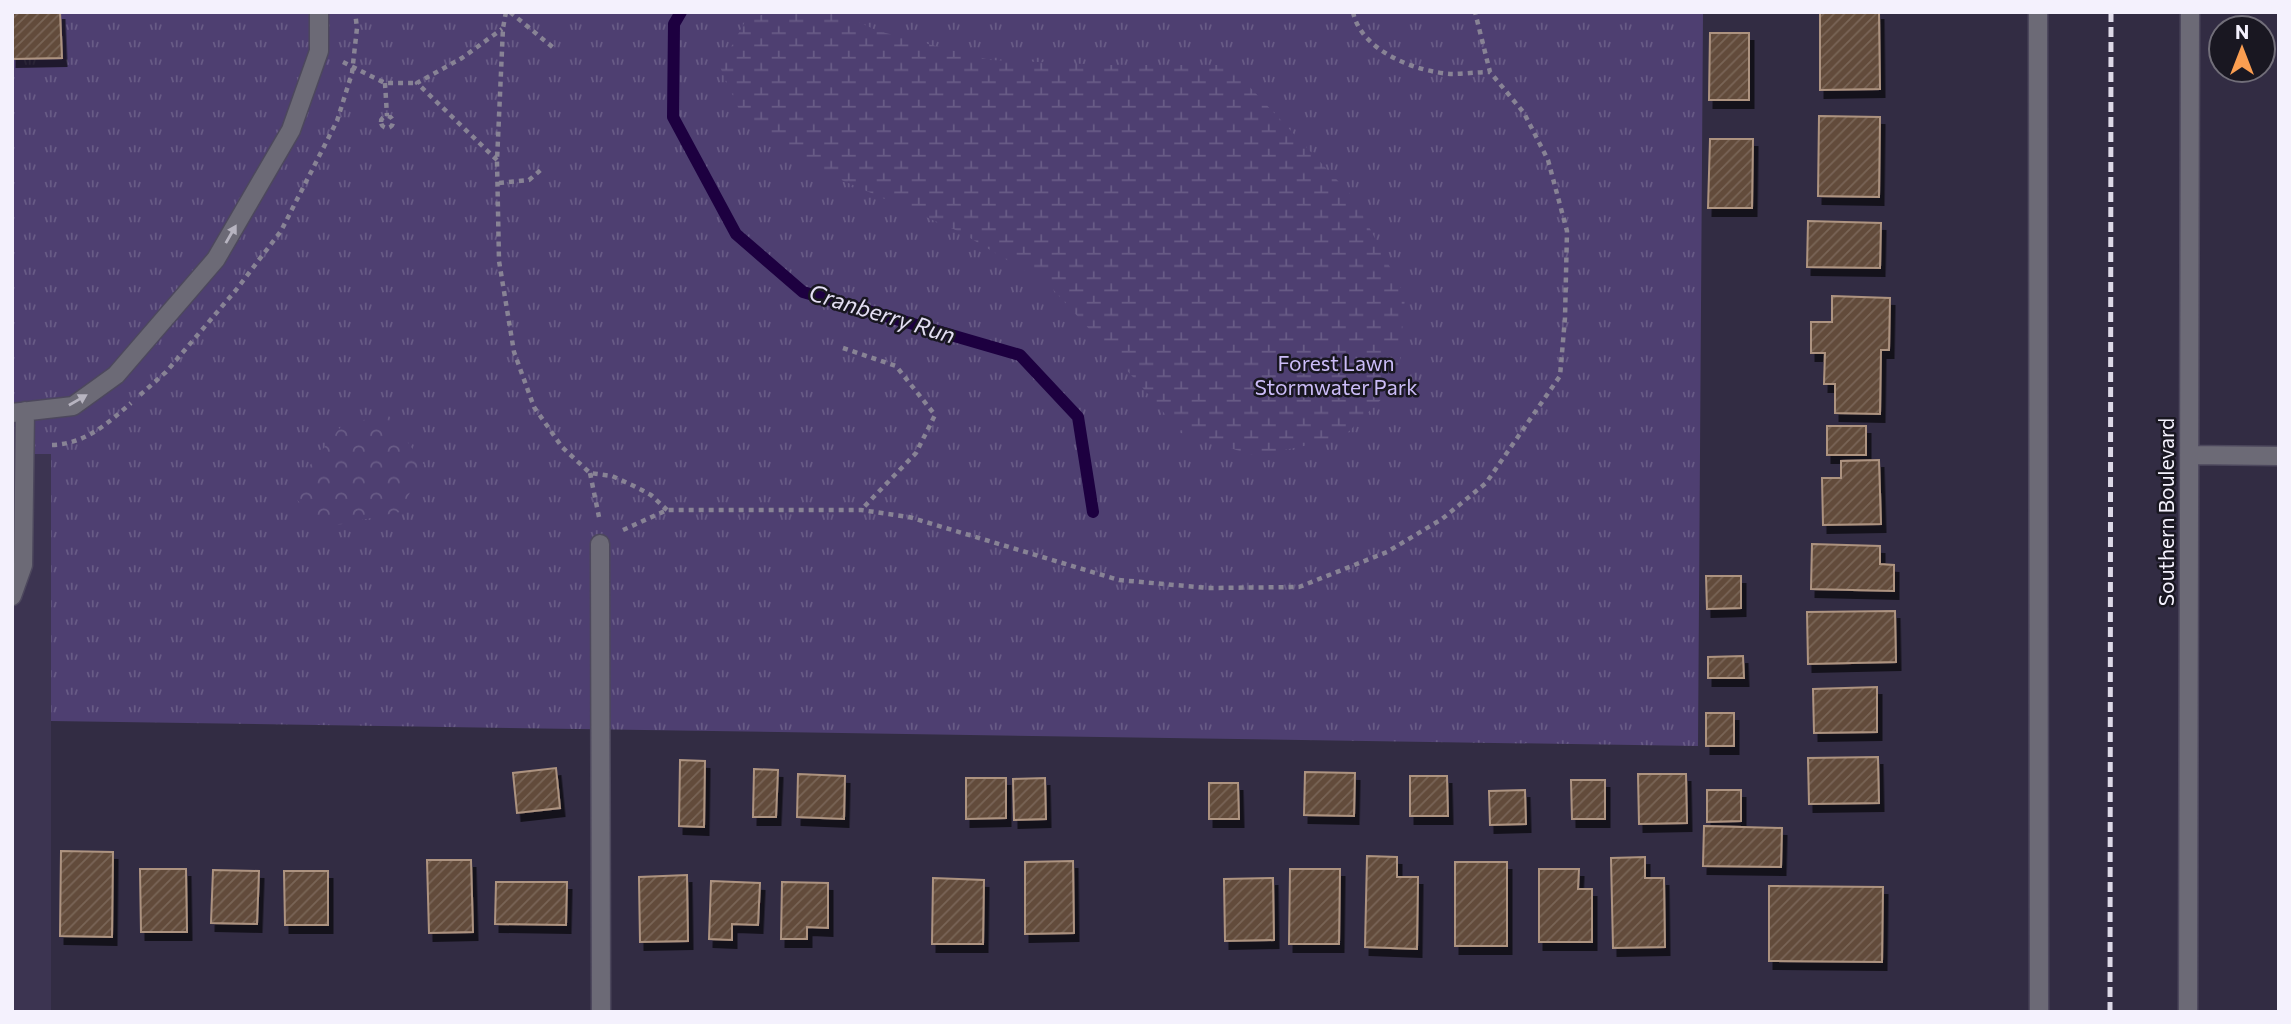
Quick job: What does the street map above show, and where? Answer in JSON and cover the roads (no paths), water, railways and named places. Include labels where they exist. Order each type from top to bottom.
[{"type":"street","points":[[12,596],[23,565],[19,412],[73,405],[116,375],[216,259],[291,130],[319,51],[319,12]]},
{"type":"street","points":[[2038,12],[2039,1012]]},
{"type":"street","name":"Southern Boulevard","points":[[2188,1012],[2190,12]]},
{"type":"street","points":[[2189,455],[2279,456]]},
{"type":"street","points":[[600,544],[601,1012]]},
{"type":"waterway","name":"Cranberry Run","points":[[681,12],[674,24],[673,117],[736,234],[803,292],[1020,355],[1078,417],[1093,512]]},
{"type":"railway","points":[[2110,1012],[2111,12]]},
{"type":"park label","name":"Forest Lawn Stormwater Park","points":[[1336,376]]}]
